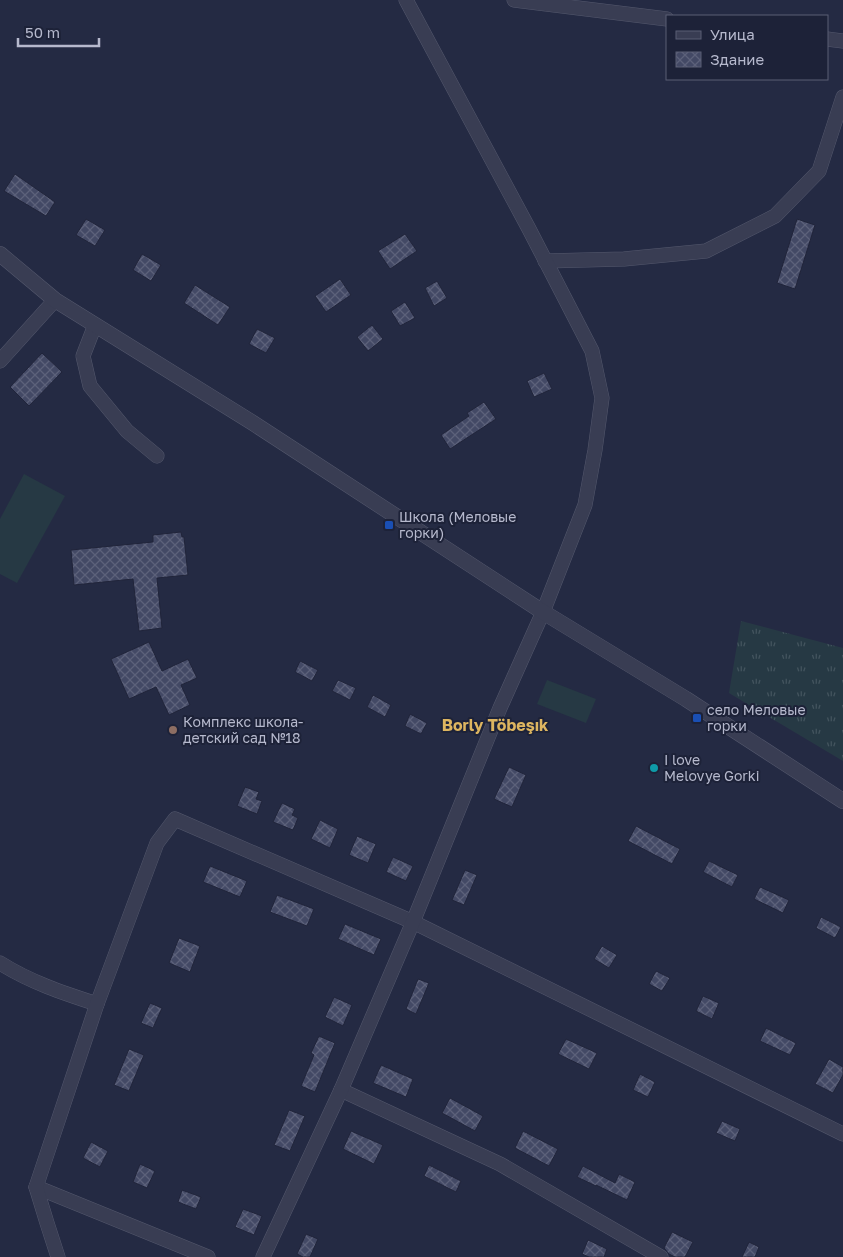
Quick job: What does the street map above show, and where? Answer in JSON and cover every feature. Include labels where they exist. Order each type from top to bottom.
[{"type":"street","points":[[263,1257],[341,1090],[413,922],[500,708],[543,612],[584,505],[595,450],[602,398],[592,351],[406,0]]},
{"type":"street","points":[[514,0],[666,19]]},
{"type":"street","points":[[828,39],[843,41]]},
{"type":"street","points":[[545,261],[624,259],[706,251],[775,216],[819,171],[843,97]]},
{"type":"street","points":[[0,254],[54,300],[253,423],[543,612],[686,699],[843,802]]},
{"type":"street","points":[[0,361],[54,300]]},
{"type":"street","points":[[95,325],[83,356],[90,386],[127,431],[157,456]]},
{"type":"street","points":[[58,1257],[36,1187],[97,1004],[157,843],[174,819],[413,922],[843,1134]]},
{"type":"street","points":[[0,963],[26,978],[97,1004]]},
{"type":"street","points":[[341,1090],[500,1164],[661,1257]]},
{"type":"street","points":[[36,1187],[208,1257]]},
{"type":"green space","points":[[24,474],[65,496],[17,583],[0,574],[0,519]]},
{"type":"green space","points":[[741,621],[843,648],[843,761],[729,693]]},
{"type":"green space","points":[[547,680],[596,699],[586,723],[537,704]]},
{"type":"building","points":[[15,174],[55,202],[46,216],[4,191]]},
{"type":"building","points":[[86,219],[105,230],[95,246],[76,235]]},
{"type":"building","points":[[797,219],[815,225],[795,289],[777,283]]},
{"type":"building","points":[[405,234],[417,251],[390,269],[378,251]]},
{"type":"building","points":[[142,254],[161,265],[151,281],[133,270]]},
{"type":"building","points":[[340,279],[351,295],[326,312],[315,296]]},
{"type":"building","points":[[437,281],[447,298],[434,306],[425,288]]},
{"type":"building","points":[[195,285],[230,307],[218,325],[184,303]]},
{"type":"building","points":[[405,302],[415,318],[400,326],[391,311]]},
{"type":"building","points":[[372,325],[383,339],[368,351],[357,337]]},
{"type":"building","points":[[257,329],[275,338],[266,353],[249,344]]},
{"type":"building","points":[[42,353],[62,372],[29,406],[10,387]]},
{"type":"building","points":[[544,373],[552,389],[534,397],[527,381]]},
{"type":"building","points":[[484,402],[496,419],[450,449],[441,435],[469,416],[467,413]]},
{"type":"building","points":[[181,532],[182,537],[184,537],[188,575],[157,578],[162,628],[139,631],[133,579],[74,585],[71,550],[153,542],[153,535]]},
{"type":"building","points":[[149,642],[162,671],[188,659],[197,678],[181,685],[190,705],[169,715],[156,687],[129,699],[111,659]]},
{"type":"building","points":[[300,661],[318,670],[312,681],[295,672]]},
{"type":"building","points":[[338,680],[356,688],[350,700],[332,691]]},
{"type":"building","points":[[373,695],[391,705],[385,717],[367,707]]},
{"type":"building","points":[[410,714],[427,723],[421,734],[405,726]]},
{"type":"building","points":[[509,767],[526,775],[512,807],[494,799]]},
{"type":"building","points":[[245,787],[259,792],[256,799],[262,801],[257,814],[237,806]]},
{"type":"building","points":[[282,803],[295,809],[292,815],[298,818],[293,830],[273,822]]},
{"type":"building","points":[[320,820],[338,829],[330,848],[311,839]]},
{"type":"building","points":[[636,826],[680,849],[672,864],[628,841]]},
{"type":"building","points":[[357,836],[376,844],[368,863],[349,855]]},
{"type":"building","points":[[393,857],[413,866],[406,881],[386,872]]},
{"type":"building","points":[[709,861],[738,875],[732,887],[703,872]]},
{"type":"building","points":[[210,866],[247,881],[240,897],[203,882]]},
{"type":"building","points":[[465,870],[477,875],[464,905],[452,900]]},
{"type":"building","points":[[760,887],[789,900],[783,913],[754,899]]},
{"type":"building","points":[[277,895],[314,909],[307,926],[270,912]]},
{"type":"building","points":[[821,917],[841,927],[835,938],[816,928]]},
{"type":"building","points":[[345,924],[381,939],[374,955],[338,939]]},
{"type":"building","points":[[179,938],[200,946],[190,972],[169,963]]},
{"type":"building","points":[[602,946],[617,955],[609,968],[594,959]]},
{"type":"building","points":[[656,971],[670,978],[662,991],[649,984]]},
{"type":"building","points":[[418,979],[429,983],[416,1014],[406,1009]]},
{"type":"building","points":[[703,996],[719,1003],[712,1019],[696,1011]]},
{"type":"building","points":[[334,997],[352,1005],[343,1026],[325,1017]]},
{"type":"building","points":[[150,1003],[162,1008],[153,1028],[141,1023]]},
{"type":"building","points":[[766,1028],[796,1043],[790,1055],[760,1041]]},
{"type":"building","points":[[319,1036],[335,1043],[315,1092],[301,1086],[314,1055],[311,1053]]},
{"type":"building","points":[[566,1039],[597,1053],[589,1069],[558,1054]]},
{"type":"building","points":[[129,1049],[144,1055],[129,1091],[114,1085]]},
{"type":"building","points":[[829,1059],[843,1067],[843,1075],[833,1093],[815,1084]]},
{"type":"building","points":[[381,1065],[413,1079],[406,1097],[373,1083]]},
{"type":"building","points":[[640,1074],[655,1082],[648,1097],[633,1090]]},
{"type":"building","points":[[450,1098],[483,1116],[475,1131],[442,1113]]},
{"type":"building","points":[[289,1110],[305,1116],[290,1151],[274,1145]]},
{"type":"building","points":[[722,1121],[740,1129],[735,1141],[716,1133]]},
{"type":"building","points":[[351,1131],[383,1145],[374,1164],[343,1149]]},
{"type":"building","points":[[523,1131],[558,1149],[549,1166],[515,1148]]},
{"type":"building","points":[[91,1142],[108,1151],[100,1167],[83,1158]]},
{"type":"building","points":[[140,1164],[155,1171],[147,1188],[133,1182]]},
{"type":"building","points":[[429,1165],[461,1181],[456,1192],[424,1176]]},
{"type":"building","points":[[583,1166],[615,1183],[619,1174],[635,1182],[627,1200],[577,1177]]},
{"type":"building","points":[[182,1190],[201,1197],[196,1209],[178,1202]]},
{"type":"building","points":[[243,1209],[262,1216],[254,1235],[235,1227]]},
{"type":"building","points":[[672,1232],[693,1242],[685,1257],[675,1257],[664,1248]]},
{"type":"building","points":[[306,1234],[318,1239],[310,1257],[303,1257],[297,1254]]},
{"type":"building","points":[[588,1240],[607,1249],[604,1257],[589,1257],[582,1254]]},
{"type":"building","points":[[749,1242],[759,1247],[755,1257],[742,1257]]},
{"type":"place","name":"Школа (Меловые горки)","points":[[389,525]]},
{"type":"place","name":"село Меловые горки","points":[[697,718]]},
{"type":"place","name":"Комплекс школа- детский сад №18","points":[[173,730]]},
{"type":"place","name":"I love Melovye Gorki","points":[[654,768]]},
{"type":"district","name":"Borly Töbeşık","points":[[495,725]]}]
